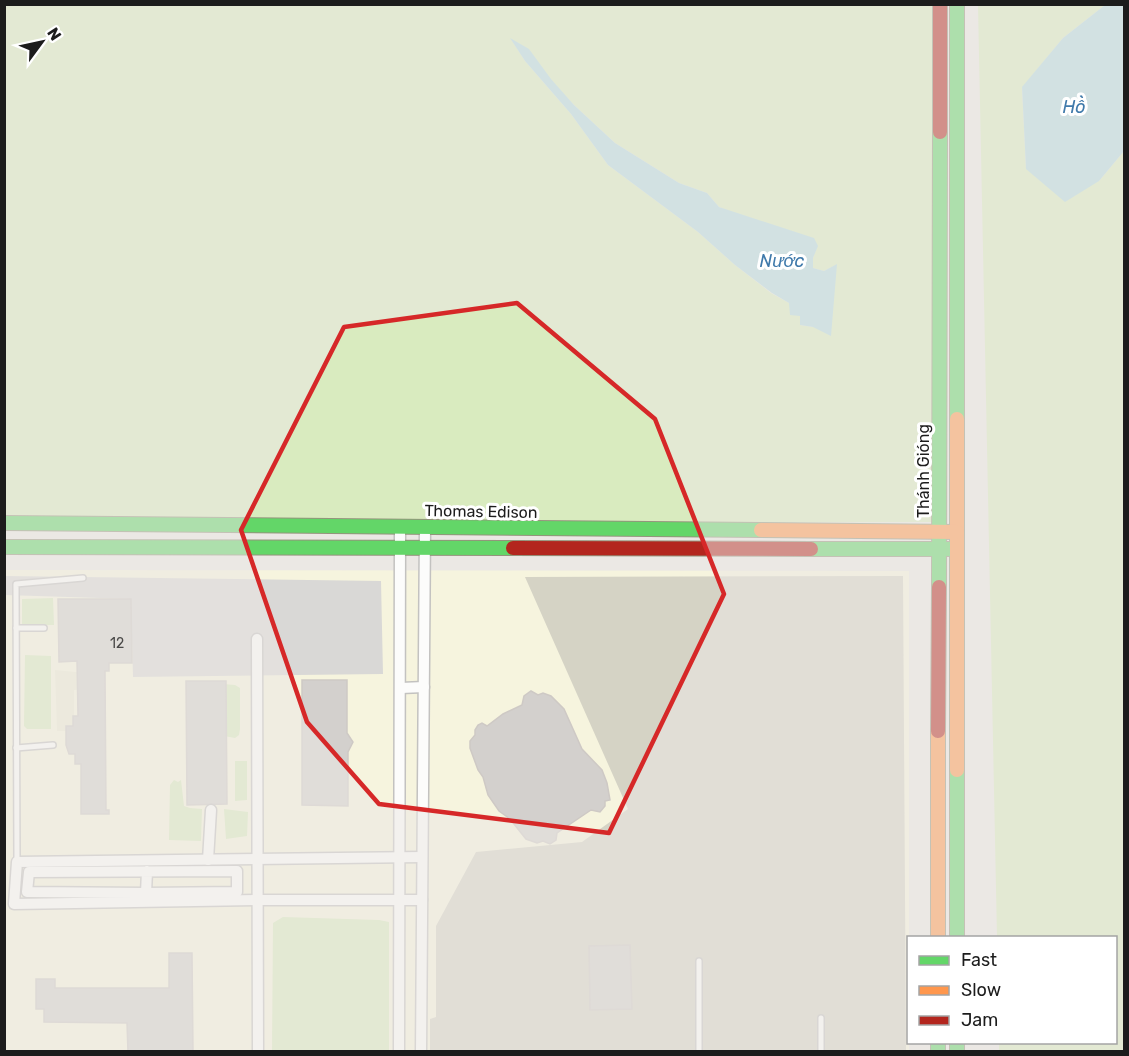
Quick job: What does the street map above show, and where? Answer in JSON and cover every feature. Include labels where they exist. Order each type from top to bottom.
[{"type":"street","name":"Thánh Gióng","points":[[938,936],[940,4]]},
{"type":"street","name":"Thánh Gióng","points":[[957,4],[957,936]]},
{"type":"street","points":[[940,210],[957,210]]},
{"type":"street","name":"Thomas Edison","points":[[4,522],[957,532]]},
{"type":"street","points":[[399,1052],[400,526]]},
{"type":"street","points":[[421,1052],[425,527]]},
{"type":"street","points":[[4,547],[957,549]]},
{"type":"street","points":[[257,639],[258,1052]]},
{"type":"street","points":[[401,688],[424,687]]},
{"type":"street","points":[[208,860],[211,810]]},
{"type":"street","points":[[939,856],[957,857]]},
{"type":"street","points":[[422,857],[16,862],[14,904],[422,900]]},
{"type":"street","points":[[28,872],[237,872],[237,892],[146,893],[27,892],[28,872]]},
{"type":"street","points":[[146,893],[147,872]]},
{"type":"street","points":[[399,1038],[421,1038]]},
{"type":"lane","points":[[16,862],[16,584],[83,578]]},
{"type":"lane","points":[[16,628],[44,628]]},
{"type":"lane","points":[[16,748],[53,745]]},
{"type":"lane","points":[[699,961],[699,1052]]},
{"type":"lane","points":[[821,1018],[821,1052]]},
{"type":"highlighted area","points":[[517,303],[655,419],[724,594],[609,833],[379,804],[307,722],[241,530],[344,327]]},
{"type":"shaded area","points":[[5,570],[909,571],[907,1044],[909,1044],[909,1051],[5,1052]]},
{"type":"shaded area","points":[[5,576],[381,581],[383,674],[133,677],[131,599],[5,595]]},
{"type":"shaded area","points":[[903,576],[906,1051],[430,1052],[430,1019],[436,1017],[436,926],[476,852],[582,842],[628,809],[525,577]]},
{"type":"green space","points":[[5,5],[936,5],[932,522],[564,523],[5,516]],"holes":[[[511,39],[574,105],[615,143],[679,183],[707,193],[719,207],[817,246],[813,268],[824,271],[836,265],[813,327],[800,325],[800,316],[789,303],[771,293],[698,232],[608,165],[571,114],[525,61]]]},
{"type":"green space","points":[[978,5],[1105,5],[1063,38],[1022,88],[1026,169],[1099,181],[1124,151],[1124,1051],[999,1051],[999,1044],[1117,1044],[1117,936],[997,936]]},
{"type":"green space","points":[[53,598],[54,625],[22,625],[22,599]]},
{"type":"green space","points":[[25,655],[51,656],[51,729],[27,729],[24,726]]},
{"type":"green space","points":[[55,670],[86,673],[86,689],[74,690],[74,731],[57,731]]},
{"type":"green space","points":[[223,684],[240,688],[240,729],[239,735],[235,738],[224,736]]},
{"type":"green space","points":[[235,761],[247,761],[247,800],[235,801]]},
{"type":"green space","points":[[174,780],[178,782],[181,780],[184,806],[202,809],[201,841],[169,840],[170,785]]},
{"type":"green space","points":[[224,809],[248,812],[247,836],[226,839]]},
{"type":"green space","points":[[283,917],[389,922],[389,1051],[272,1051],[273,923]]},
{"type":"water","name":"Hồ","points":[[1105,5],[1124,5],[1124,151],[1099,181],[1065,202],[1026,169],[1022,87],[1063,38]]},
{"type":"water","name":"Nước","points":[[510,38],[529,49],[574,105],[615,143],[679,183],[707,193],[719,207],[814,238],[818,246],[813,258],[813,268],[824,271],[837,264],[831,336],[813,327],[800,325],[800,316],[790,315],[789,303],[735,265],[698,232],[608,165],[571,114],[525,61]]},
{"type":"building","points":[[58,599],[131,599],[132,663],[109,663],[109,671],[105,671],[106,810],[109,810],[109,814],[81,814],[81,764],[75,764],[75,754],[69,754],[66,745],[66,726],[73,726],[73,716],[78,716],[77,661],[59,662]]},
{"type":"building","points":[[302,680],[347,680],[347,733],[353,742],[348,752],[348,806],[302,805]]},
{"type":"building","points":[[186,681],[226,681],[227,804],[187,805]]},
{"type":"building","points":[[531,691],[538,695],[543,693],[551,696],[564,709],[582,749],[602,770],[610,800],[605,801],[605,806],[600,812],[591,810],[557,833],[556,840],[550,844],[526,839],[510,819],[499,811],[488,795],[470,748],[470,741],[478,725],[482,723],[487,726],[503,714],[522,705],[524,696]]},
{"type":"building","points":[[630,945],[632,1009],[590,1010],[589,946]]},
{"type":"building","points":[[169,953],[192,953],[193,1052],[128,1052],[127,1023],[44,1022],[44,1009],[36,1009],[36,979],[55,979],[55,988],[169,988]]},
{"type":"traffic: fast","points":[[957,4],[957,419]]},
{"type":"traffic: fast","points":[[939,587],[940,132]]},
{"type":"traffic: fast","points":[[4,523],[761,530]]},
{"type":"traffic: fast","points":[[4,547],[513,548]]},
{"type":"traffic: fast","points":[[811,549],[957,549]]},
{"type":"traffic: fast","points":[[957,770],[957,936]]},
{"type":"traffic: fast","points":[[938,1044],[938,1052]]},
{"type":"traffic: fast","points":[[957,1044],[957,1052]]},
{"type":"traffic: slow","points":[[957,419],[957,770]]},
{"type":"traffic: slow","points":[[761,530],[957,532]]},
{"type":"traffic: slow","points":[[938,731],[938,936]]},
{"type":"traffic: jam","points":[[940,4],[940,132]]},
{"type":"traffic: jam","points":[[513,548],[811,549]]},
{"type":"traffic: jam","points":[[938,731],[939,587]]}]
